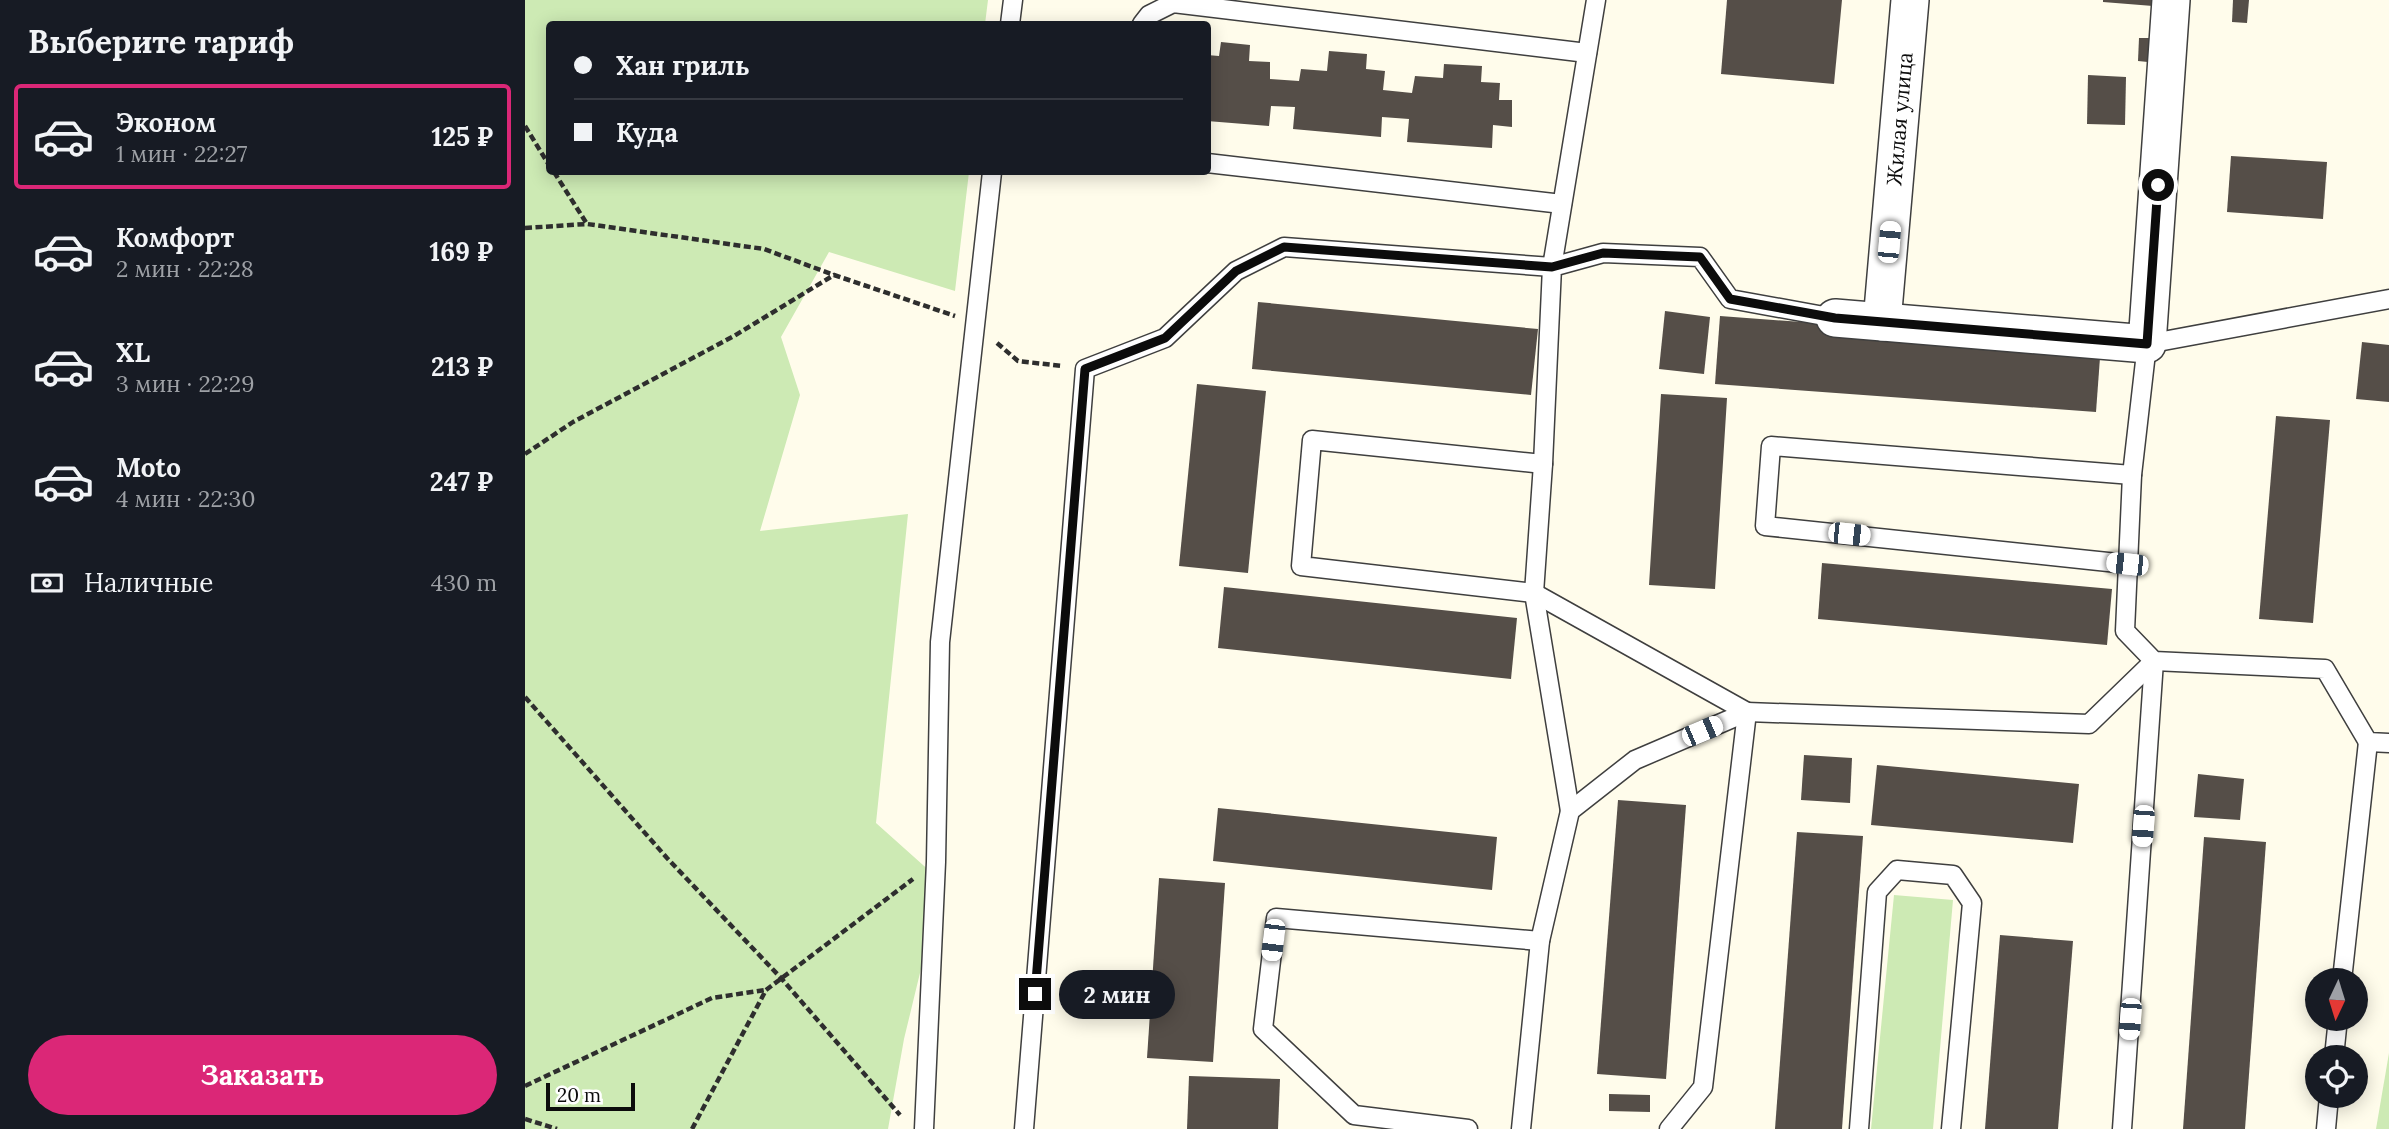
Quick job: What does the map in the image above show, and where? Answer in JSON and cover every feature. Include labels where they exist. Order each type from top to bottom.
[{"type":"street","name":"Жилая улица","points":[[1882,322],[1910,0]]},
{"type":"street","points":[[1835,318],[2147,344],[2171,0]]},
{"type":"lane","points":[[1010,21],[1013,0]]},
{"type":"lane","points":[[1521,1129],[1540,942],[1570,811],[1534,593],[1552,267],[1596,0]]},
{"type":"lane","points":[[1144,21],[1149,15],[1173,4],[1587,53]]},
{"type":"lane","points":[[1211,163],[1562,204]]},
{"type":"lane","points":[[924,1129],[936,862],[940,642],[992,175]]},
{"type":"lane","points":[[1024,1129],[1085,369],[1165,338],[1236,271],[1284,247],[1552,267],[1603,253],[1700,257],[1730,299],[1835,318]]},
{"type":"lane","points":[[2343,968],[2368,742],[2325,669],[2154,661],[2125,631],[2132,475],[2147,344],[2389,299]]},
{"type":"lane","points":[[1543,464],[1312,440],[1301,566],[1534,593],[1747,712]]},
{"type":"lane","points":[[2127,564],[1765,526],[1771,446],[2132,475]]},
{"type":"lane","points":[[1570,811],[1635,760],[1747,712],[2089,724],[2154,661]]},
{"type":"lane","points":[[2122,1129],[2154,661]]},
{"type":"lane","points":[[1669,1129],[1703,1087],[1747,712]]},
{"type":"lane","points":[[2368,742],[2389,743]]},
{"type":"lane","points":[[1859,1129],[1877,892],[1897,870],[1953,875],[1972,903],[1951,1129]]},
{"type":"lane","points":[[1468,1129],[1354,1115],[1263,1029],[1276,918],[1540,942]]},
{"type":"lane","points":[[2326,1129],[2328,1108]]},
{"type":"path","points":[[525,126],[546,160]]},
{"type":"path","points":[[556,175],[587,224]]},
{"type":"path","points":[[525,228],[587,224],[764,249],[974,323],[1018,361],[1085,369]]},
{"type":"path","points":[[525,454],[573,422],[734,337],[834,275]]},
{"type":"path","points":[[525,696],[667,858],[781,978],[904,1119]]},
{"type":"path","points":[[692,1129],[766,990],[936,862]]},
{"type":"path","points":[[525,1086],[712,998],[766,990]]},
{"type":"path","points":[[525,1119],[557,1129]]},
{"type":"green space","points":[[525,0],[988,0],[985,21],[546,21],[546,175],[969,175],[955,291],[829,252],[781,337],[800,395],[760,531],[908,514],[876,823],[942,882],[904,1039],[888,1129],[525,1129]]},
{"type":"green space","points":[[1894,895],[1953,900],[1933,1129],[1871,1129]]},
{"type":"green space","points":[[2389,1053],[2389,1129],[2376,1129]]},
{"type":"building","points":[[1727,0],[1842,0],[1834,84],[1721,74]]},
{"type":"building","points":[[2153,0],[2153,6],[2103,2]]},
{"type":"building","points":[[2233,0],[2249,0],[2247,23],[2232,22]]},
{"type":"building","points":[[2139,38],[2149,38],[2148,62],[2138,61]]},
{"type":"building","points":[[1221,42],[1250,45],[1249,61],[1270,62],[1270,79],[1299,81],[1301,69],[1327,71],[1329,51],[1367,54],[1366,69],[1385,71],[1383,90],[1412,93],[1415,76],[1443,78],[1444,64],[1482,66],[1481,82],[1500,83],[1499,100],[1512,100],[1512,127],[1493,125],[1492,148],[1407,142],[1409,119],[1382,117],[1381,137],[1293,129],[1295,107],[1271,106],[1269,126],[1211,121],[1211,55],[1219,56]]},
{"type":"building","points":[[2088,75],[2126,77],[2125,125],[2087,124]]},
{"type":"building","points":[[2231,156],[2327,162],[2323,219],[2227,212]]},
{"type":"building","points":[[1258,302],[1538,329],[1531,395],[1252,369]]},
{"type":"building","points":[[1665,311],[1710,317],[1704,374],[1659,369]]},
{"type":"building","points":[[1720,316],[2101,344],[2096,412],[1715,384]]},
{"type":"building","points":[[2362,342],[2389,345],[2389,402],[2356,399]]},
{"type":"building","points":[[1197,384],[1266,391],[1248,573],[1179,566]]},
{"type":"building","points":[[1661,394],[1727,398],[1715,589],[1649,585]]},
{"type":"building","points":[[2276,416],[2330,420],[2313,623],[2259,619]]},
{"type":"building","points":[[1822,563],[2112,589],[2107,645],[1818,619]]},
{"type":"building","points":[[1224,587],[1517,618],[1511,679],[1218,648]]},
{"type":"building","points":[[1804,755],[1852,758],[1850,803],[1801,800]]},
{"type":"building","points":[[1877,765],[2079,784],[2073,843],[1871,825]]},
{"type":"building","points":[[2198,774],[2244,779],[2240,820],[2194,817]]},
{"type":"building","points":[[1618,800],[1686,805],[1666,1079],[1597,1074]]},
{"type":"building","points":[[1218,808],[1497,837],[1492,890],[1213,861]]},
{"type":"building","points":[[1797,832],[1863,836],[1842,1129],[1775,1129]]},
{"type":"building","points":[[2204,837],[2266,842],[2245,1129],[2183,1129]]},
{"type":"building","points":[[1159,878],[1225,883],[1213,1062],[1147,1058]]},
{"type":"building","points":[[2000,935],[2073,941],[2058,1129],[1985,1129]]},
{"type":"building","points":[[1189,1076],[1280,1079],[1278,1129],[1187,1129]]},
{"type":"building","points":[[1609,1094],[1650,1095],[1650,1112],[1609,1111]]},
{"type":"route","points":[[1035,994],[1085,369],[1165,338],[1236,271],[1284,247],[1552,267],[1603,253],[1700,257],[1730,299],[1835,318],[2147,344],[2158,185]]}]
